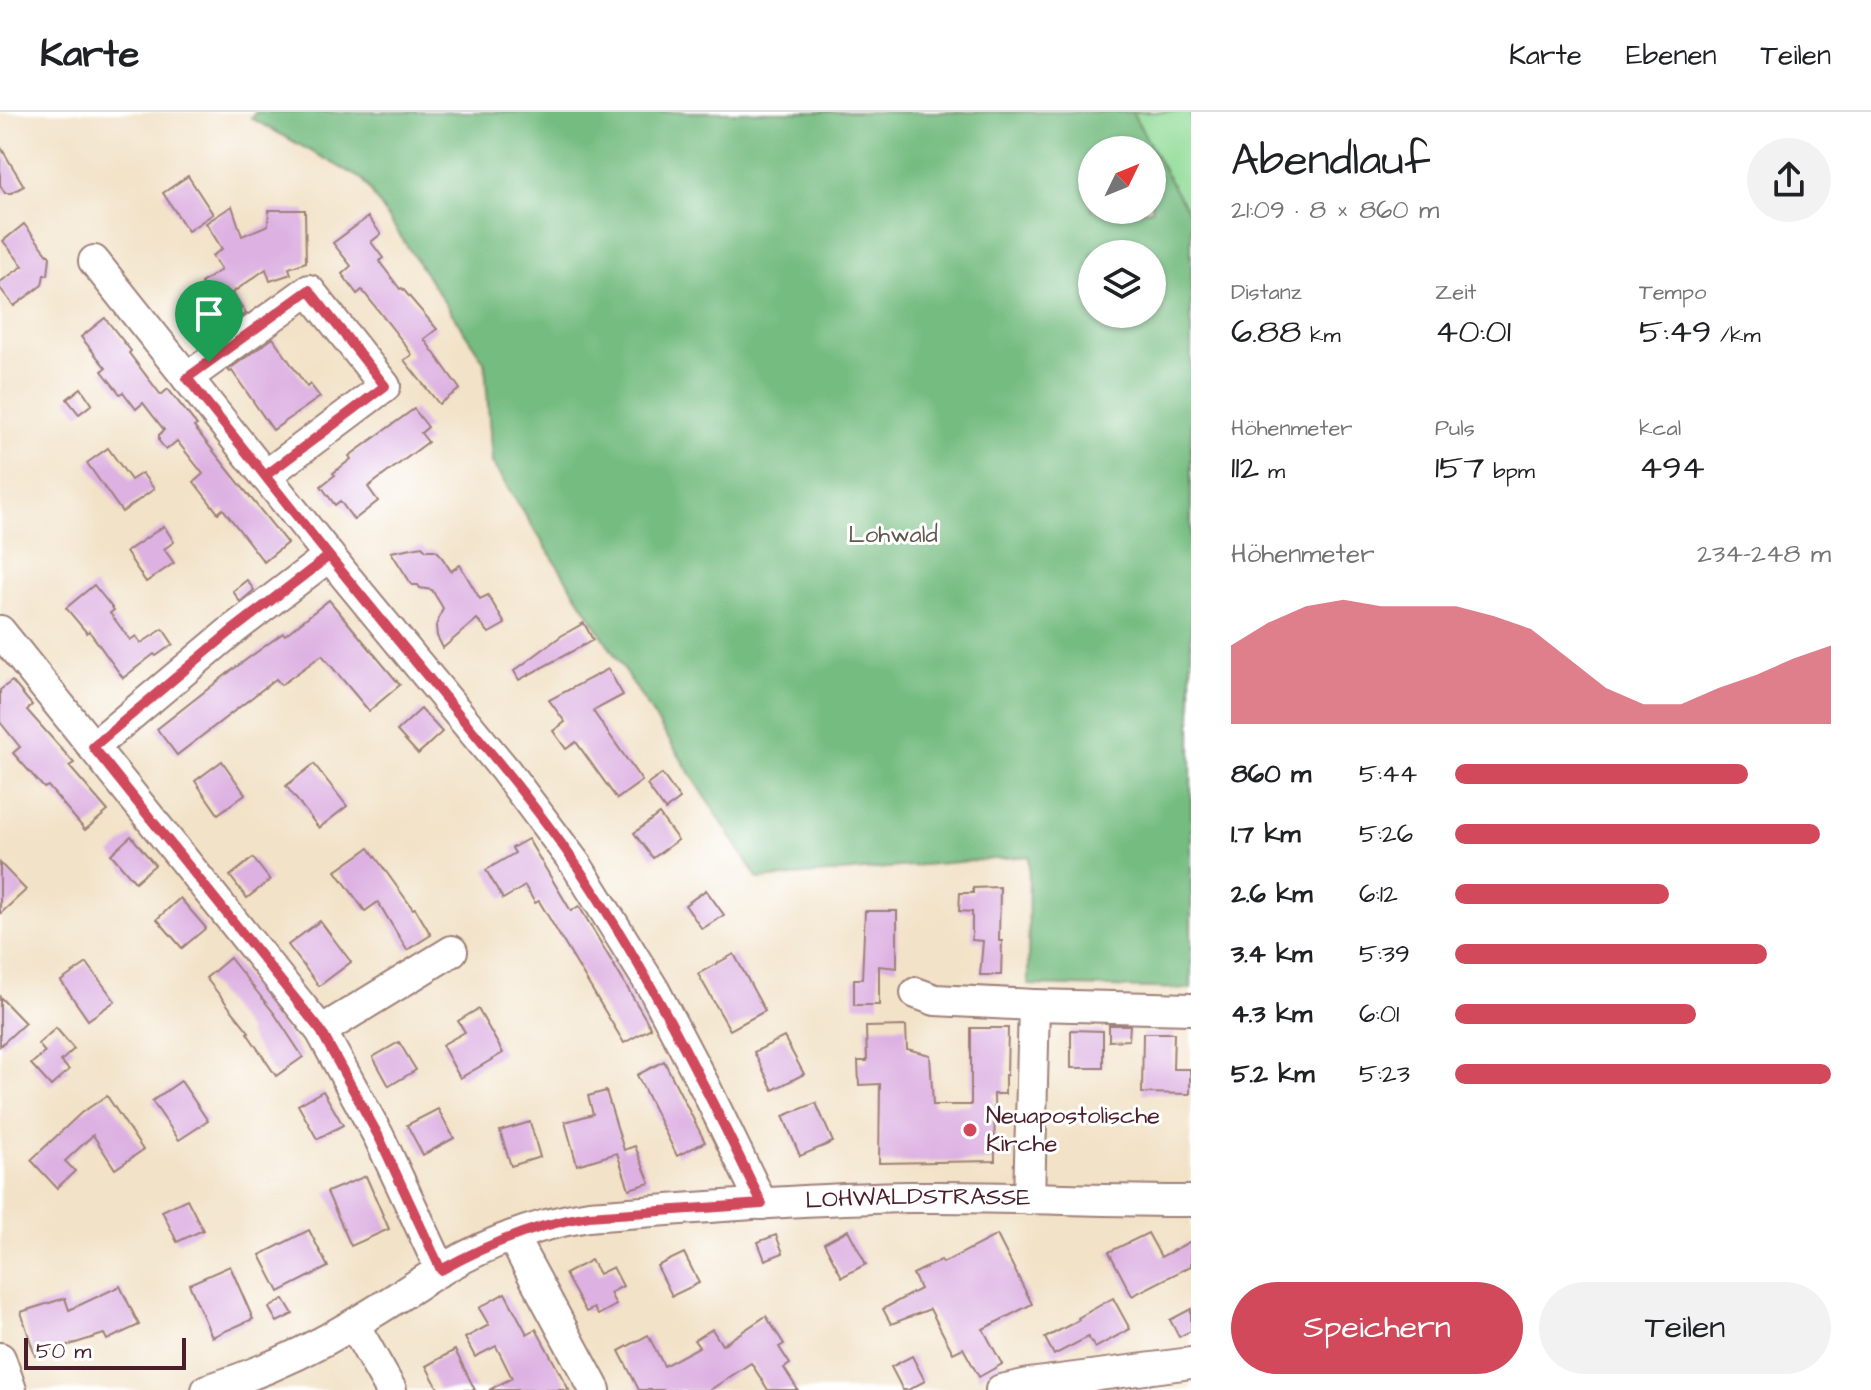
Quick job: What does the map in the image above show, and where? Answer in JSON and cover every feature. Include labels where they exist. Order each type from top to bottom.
[{"type":"street","points":[[94,261],[329,556],[497,760],[577,866],[661,1004],[762,1204]]},
{"type":"street","points":[[187,378],[309,290],[345,334],[385,386],[265,476]]},
{"type":"street","points":[[93,747],[230,632],[329,556]]},
{"type":"street","points":[[0,631],[321,1031],[379,1137],[441,1270]]},
{"type":"street","points":[[321,1031],[452,951]]},
{"type":"street","points":[[916,993],[935,1000],[1191,1009]]},
{"type":"street","points":[[1029,1199],[1034,1005]]},
{"type":"street","name":"LOHWALDSTRASSE","points":[[207,1390],[278,1364],[354,1325],[463,1258],[538,1227],[589,1216],[911,1197],[1191,1201]]},
{"type":"street","points":[[512,1236],[595,1390]]},
{"type":"street","points":[[354,1325],[391,1390]]},
{"type":"street","points":[[0,1358],[11,1390]]},
{"type":"street","points":[[1001,1390],[1191,1363]]},
{"type":"green space","name":"Lohwald","points":[[256,112],[1132,112],[1145,136],[1078,136],[1078,224],[1166,224],[1166,174],[1191,216],[1191,989],[1028,985],[1029,856],[758,879],[492,463],[485,363],[363,180],[251,118]]},
{"type":"green space","points":[[1132,112],[1191,112],[1191,216],[1166,174],[1166,136],[1145,136]]},
{"type":"building","points":[[0,146],[24,186],[11,193],[5,193],[0,185]]},
{"type":"building","points":[[188,176],[213,214],[188,231],[163,193]]},
{"type":"building","points":[[232,206],[242,236],[268,225],[269,210],[305,210],[306,262],[289,268],[291,274],[270,281],[266,269],[232,293],[246,313],[209,340],[206,335],[220,325],[197,292],[204,287],[201,283],[221,270],[212,256],[222,249],[206,223]]},
{"type":"building","points":[[368,217],[381,234],[371,242],[383,258],[379,261],[437,329],[424,339],[460,389],[439,404],[404,360],[412,355],[403,342],[362,290],[357,294],[342,274],[351,266],[333,243]]},
{"type":"building","points":[[24,224],[50,257],[48,275],[44,275],[42,285],[14,306],[0,288],[0,282],[23,266],[3,241]]},
{"type":"building","points":[[105,318],[161,395],[168,389],[197,425],[194,427],[287,543],[264,562],[223,509],[218,513],[194,482],[203,474],[177,441],[166,450],[159,441],[159,435],[164,430],[143,403],[136,409],[102,371],[106,368],[81,337]]},
{"type":"building","points":[[273,338],[307,387],[310,384],[320,397],[273,430],[232,371],[228,370]]},
{"type":"building","points":[[81,388],[92,404],[79,414],[67,399]]},
{"type":"building","points":[[414,409],[428,427],[421,433],[428,442],[368,487],[378,501],[354,520],[340,501],[335,505],[321,486],[351,459],[349,456]]},
{"type":"building","points":[[108,448],[131,480],[142,473],[154,489],[122,512],[87,463]]},
{"type":"building","points":[[164,526],[174,542],[164,549],[174,563],[146,582],[126,552]]},
{"type":"building","points":[[422,546],[439,553],[451,571],[460,565],[480,599],[488,595],[505,624],[489,633],[477,619],[443,648],[436,626],[443,608],[432,590],[412,585],[391,552]]},
{"type":"building","points":[[247,580],[254,590],[240,602],[233,591]]},
{"type":"building","points":[[94,585],[114,610],[110,613],[130,640],[136,636],[141,643],[163,629],[173,644],[156,656],[154,654],[123,678],[89,631],[87,633],[66,608]]},
{"type":"building","points":[[329,600],[400,685],[369,711],[322,655],[281,685],[276,679],[177,755],[157,729]]},
{"type":"building","points":[[584,623],[593,640],[519,680],[514,671]]},
{"type":"building","points":[[608,669],[623,695],[593,711],[642,781],[617,799],[576,742],[566,749],[553,731],[565,722],[549,700]]},
{"type":"building","points":[[12,681],[32,705],[27,710],[74,763],[69,766],[108,811],[85,830],[48,786],[44,788],[13,753],[20,747],[0,722],[0,690]]},
{"type":"building","points":[[421,709],[442,732],[418,754],[397,731]]},
{"type":"building","points":[[222,761],[245,794],[218,814],[195,781]]},
{"type":"building","points":[[314,764],[347,806],[319,828],[286,786]]},
{"type":"building","points":[[662,774],[680,799],[665,810],[647,785]]},
{"type":"building","points":[[659,814],[678,840],[653,858],[634,833]]},
{"type":"building","points":[[131,836],[155,865],[135,882],[111,854]]},
{"type":"building","points":[[528,839],[571,911],[579,906],[651,1028],[624,1043],[539,901],[535,903],[525,886],[503,899],[486,870],[515,853],[512,848]]},
{"type":"building","points":[[369,848],[415,908],[431,935],[407,950],[378,902],[365,911],[336,871]]},
{"type":"building","points":[[253,858],[270,880],[247,898],[230,876]]},
{"type":"building","points":[[0,863],[26,890],[0,914]]},
{"type":"building","points":[[1000,887],[1001,975],[980,975],[983,941],[972,940],[972,912],[959,911],[960,893],[973,893],[973,888]]},
{"type":"building","points":[[706,890],[724,915],[702,929],[685,905]]},
{"type":"building","points":[[180,898],[206,928],[182,948],[157,919]]},
{"type":"building","points":[[865,911],[897,911],[897,968],[879,966],[879,1005],[854,1005],[854,979],[862,979]]},
{"type":"building","points":[[320,921],[351,962],[319,986],[288,945]]},
{"type":"building","points":[[734,954],[765,1011],[730,1030],[698,974]]},
{"type":"building","points":[[230,958],[274,1013],[303,1057],[276,1076],[249,1032],[206,978]]},
{"type":"building","points":[[87,963],[115,1001],[88,1020],[61,981]]},
{"type":"building","points":[[0,997],[25,1023],[0,1046]]},
{"type":"building","points":[[478,1009],[503,1053],[460,1078],[442,1045],[465,1032],[458,1021]]},
{"type":"building","points":[[1109,1025],[1130,1025],[1129,1040],[1109,1041]]},
{"type":"building","points":[[906,1026],[907,1049],[930,1055],[933,1105],[971,1105],[971,1028],[1008,1028],[1005,1094],[994,1094],[995,1161],[879,1163],[880,1084],[859,1085],[858,1061],[867,1061],[866,1027]]},
{"type":"building","points":[[56,1028],[74,1049],[61,1061],[69,1070],[51,1086],[31,1064],[45,1052],[38,1044]]},
{"type":"building","points":[[1071,1030],[1103,1031],[1103,1068],[1071,1068]]},
{"type":"building","points":[[1143,1033],[1174,1033],[1173,1069],[1190,1069],[1190,1094],[1142,1093]]},
{"type":"building","points":[[784,1037],[804,1074],[773,1090],[754,1052]]},
{"type":"building","points":[[399,1042],[416,1070],[389,1086],[373,1057]]},
{"type":"building","points":[[664,1061],[705,1142],[677,1156],[637,1075]]},
{"type":"building","points":[[181,1081],[208,1121],[179,1140],[152,1101]]},
{"type":"building","points":[[323,1091],[343,1125],[317,1139],[298,1105]]},
{"type":"building","points":[[606,1091],[624,1150],[635,1146],[650,1183],[629,1189],[617,1153],[577,1165],[565,1122],[593,1114],[588,1096]]},
{"type":"building","points":[[107,1096],[143,1150],[115,1169],[93,1135],[65,1161],[75,1171],[57,1188],[31,1160],[81,1113]]},
{"type":"building","points":[[816,1103],[833,1142],[800,1156],[783,1116]]},
{"type":"building","points":[[438,1109],[454,1138],[423,1155],[407,1125]]},
{"type":"building","points":[[530,1122],[540,1157],[511,1166],[500,1131]]},
{"type":"building","points":[[366,1176],[389,1229],[351,1246],[327,1192]]},
{"type":"building","points":[[187,1199],[203,1230],[177,1242],[162,1211]]},
{"type":"building","points":[[309,1230],[328,1267],[279,1292],[260,1255]]},
{"type":"building","points":[[848,1230],[866,1264],[842,1277],[824,1243]]},
{"type":"building","points":[[1148,1233],[1161,1257],[1191,1241],[1191,1266],[1132,1296],[1109,1252]]},
{"type":"building","points":[[776,1235],[783,1253],[765,1260],[758,1242]]},
{"type":"building","points":[[997,1235],[1032,1304],[983,1329],[1002,1364],[979,1377],[963,1348],[953,1353],[930,1309],[891,1324],[883,1309],[920,1289],[913,1274],[941,1260],[943,1263]]},
{"type":"building","points":[[684,1253],[699,1283],[672,1296],[657,1266]]},
{"type":"building","points":[[591,1260],[599,1274],[613,1267],[623,1286],[610,1293],[616,1305],[598,1315],[594,1308],[586,1312],[565,1274]]},
{"type":"building","points":[[230,1266],[253,1319],[212,1337],[189,1284]]},
{"type":"building","points":[[120,1286],[139,1325],[107,1340],[104,1334],[35,1356],[21,1312],[65,1298],[69,1310]]},
{"type":"building","points":[[505,1293],[527,1334],[536,1329],[569,1390],[489,1390],[512,1378],[496,1346],[475,1357],[465,1338],[489,1325],[479,1308]]},
{"type":"building","points":[[1113,1298],[1130,1329],[1095,1348],[1088,1337],[1054,1355],[1045,1338]]},
{"type":"building","points":[[284,1299],[293,1314],[277,1322],[269,1308]]},
{"type":"building","points":[[1191,1309],[1191,1331],[1179,1337],[1170,1320]]},
{"type":"building","points":[[766,1316],[784,1344],[779,1347],[790,1364],[784,1368],[798,1390],[768,1390],[751,1363],[710,1390],[639,1390],[619,1351],[648,1335],[664,1366],[699,1347],[694,1340],[712,1329],[722,1345]]},
{"type":"building","points":[[455,1350],[475,1390],[439,1390],[426,1366]]},
{"type":"building","points":[[912,1356],[925,1381],[903,1390],[891,1367]]},
{"type":"place","name":"Neuapostolische Kirche","points":[[970,1130]]},
{"type":"route","points":[[209,362],[187,378],[265,476],[329,556],[230,632],[93,747],[321,1031],[379,1137],[441,1270],[487,1246],[566,1220],[762,1204],[654,990],[577,866],[505,770],[265,476],[385,386],[309,290],[209,362]]}]
